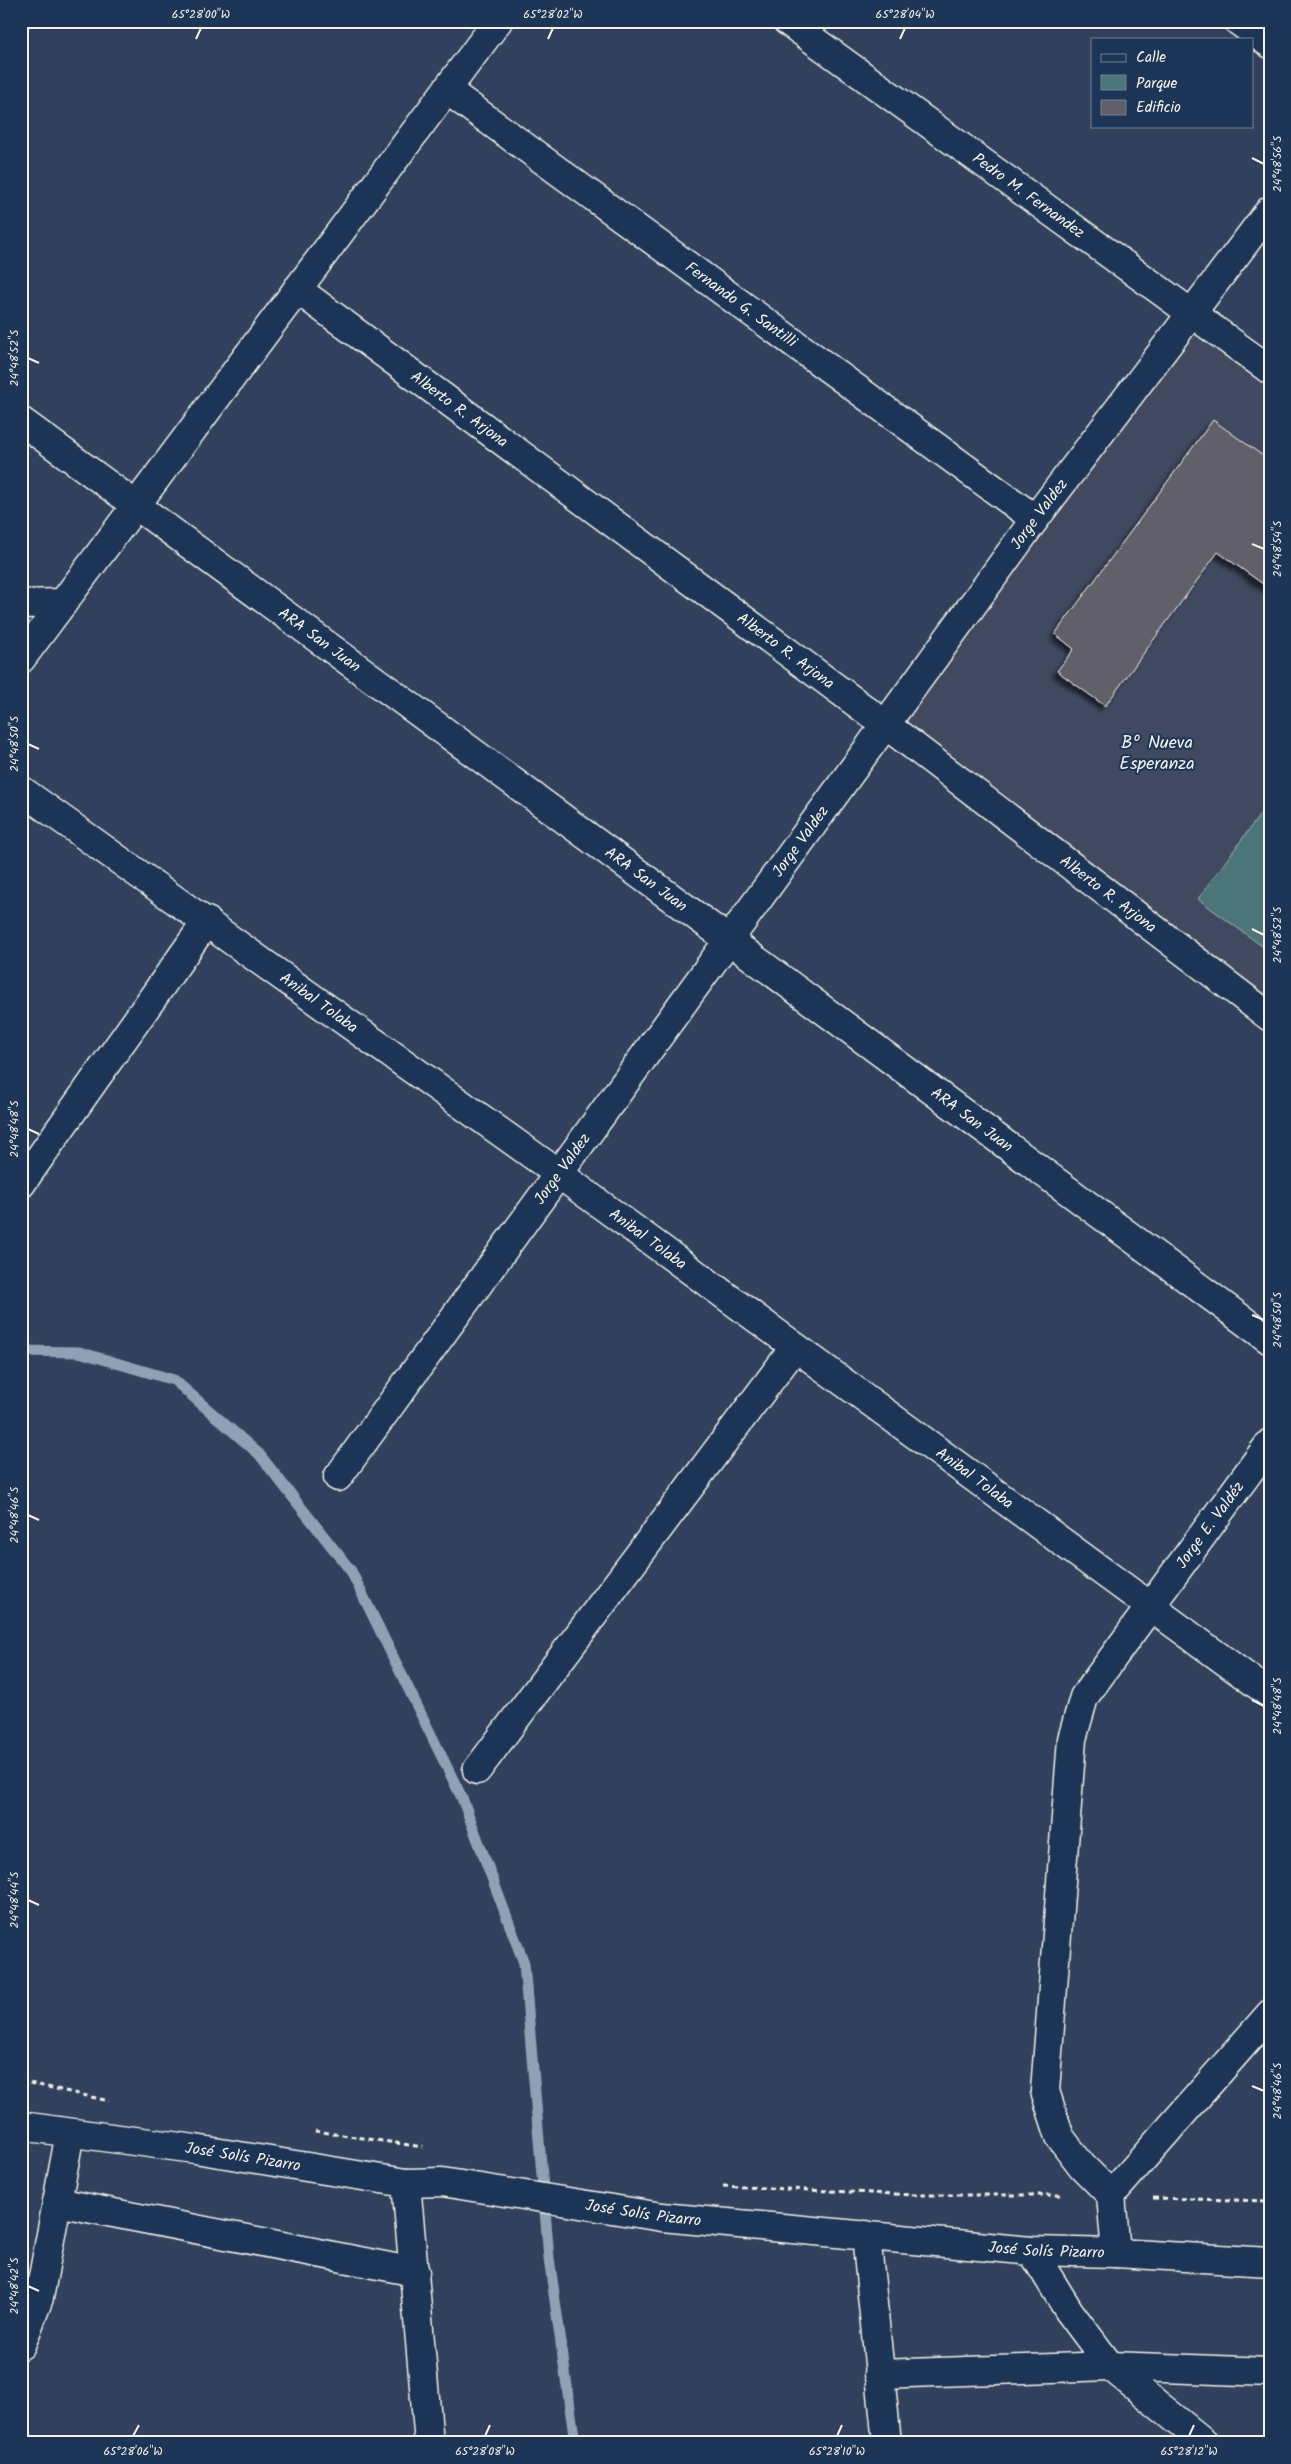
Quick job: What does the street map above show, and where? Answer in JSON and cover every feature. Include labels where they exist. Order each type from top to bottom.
[{"type":"street","points":[[21,659],[498,21]]},
{"type":"street","name":"Pedro M. Fernandez","points":[[786,21],[1270,370]]},
{"type":"street","points":[[1238,21],[1270,44]]},
{"type":"street","name":"Fernando G. Santilli","points":[[447,90],[1036,519]]},
{"type":"street","name":"Jorge Valdez","points":[[338,1477],[1036,519],[1270,210]]},
{"type":"street","name":"Alberto R. Arjona","points":[[297,289],[886,725],[1270,1017]]},
{"type":"street","name":"ARA San Juan","points":[[21,421],[137,504],[1270,1340]]},
{"type":"street","points":[[21,604],[63,603]]},
{"type":"street","name":"Anibal Tolaba","points":[[21,790],[559,1174],[1150,1609],[1270,1694]]},
{"type":"street","points":[[21,1184],[207,921]]},
{"type":"street","points":[[477,1770],[795,1347]]},
{"type":"street","name":"Jorge E. Valdéz","points":[[1111,2194],[1082,2166],[1060,2136],[1045,2091],[1072,1740],[1084,1697],[1270,1443]]},
{"type":"street","points":[[1116,2253],[1111,2194],[1270,2014]]},
{"type":"street","name":"José Solís Pizarro","points":[[21,2126],[195,2149],[406,2183],[442,2182],[662,2217],[1032,2251],[1116,2253],[1270,2262]]},
{"type":"street","points":[[21,2345],[39,2298],[70,2133]]},
{"type":"street","points":[[406,2183],[429,2443]]},
{"type":"street","points":[[57,2202],[415,2272]]},
{"type":"street","points":[[866,2235],[887,2443]]},
{"type":"street","points":[[1032,2251],[1069,2311],[1110,2366],[1205,2443]]},
{"type":"street","points":[[879,2374],[1110,2366],[1270,2372]]},
{"type":"path","points":[[722,2186],[915,2195],[1111,2194],[1180,2200],[1270,2201]]},
{"type":"shaded area","points":[[1192,320],[1270,376],[1270,1012],[893,725]]},
{"type":"green space","points":[[1270,801],[1270,952],[1198,899]]},
{"type":"building","points":[[1213,420],[1270,461],[1270,589],[1218,552],[1105,706],[1057,671],[1074,649],[1055,634]]},
{"type":"waterway","points":[[21,1351],[79,1352],[174,1380],[259,1454],[351,1571],[462,1798],[524,1963],[549,2258],[575,2443]]},
{"type":"district","name":"Bº Nueva Esperanza","points":[[1157,753]]}]
